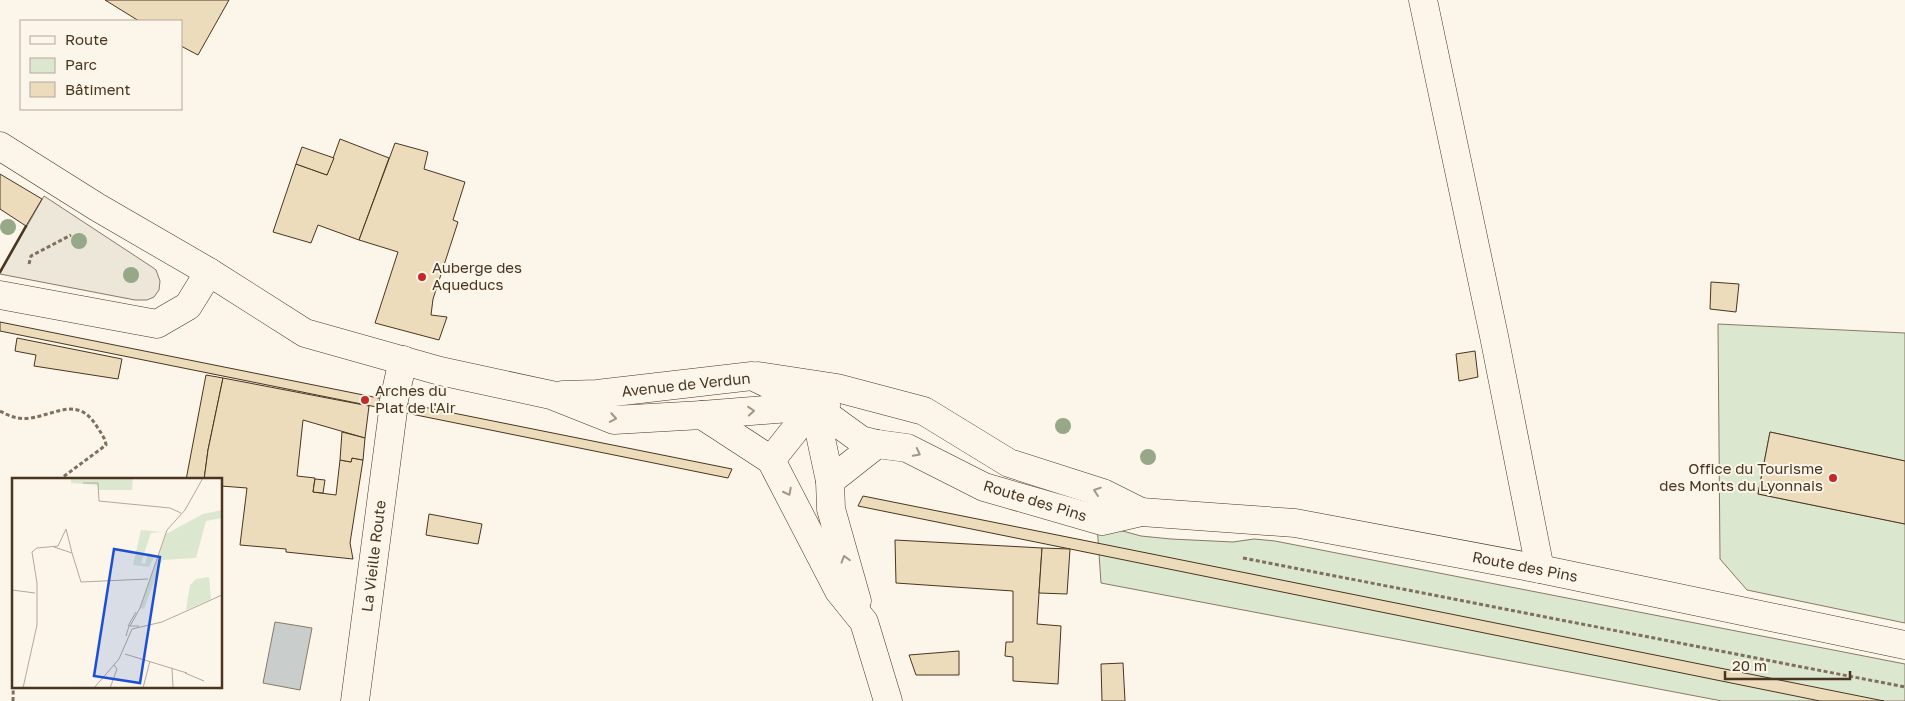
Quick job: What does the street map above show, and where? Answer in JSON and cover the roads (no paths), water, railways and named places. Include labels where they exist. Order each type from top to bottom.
[{"type":"street","points":[[1423,0],[1494,336],[1540,569]]},
{"type":"street","points":[[0,146],[97,207],[209,272],[305,334],[440,371],[551,396],[614,420],[840,404],[882,420],[924,411]]},
{"type":"street","points":[[0,295],[157,324],[188,306],[209,272]]},
{"type":"street","name":"La Vieille Route","points":[[355,701],[394,406],[403,360]]},
{"type":"street","name":"Route des Pins","points":[[752,376],[837,388],[924,411],[1009,463],[1103,493],[1141,512]]},
{"type":"street","name":"Avenue de Verdun","points":[[551,396],[598,394],[752,376],[814,406]]},
{"type":"street","points":[[771,460],[814,406]]},
{"type":"street","points":[[814,406],[830,481],[831,509],[888,701]]},
{"type":"street","name":"Route des Pins","points":[[814,406],[861,440],[907,448],[984,487],[1102,521],[1141,512],[1295,523],[1540,569],[1905,645]]},
{"type":"street","points":[[702,415],[771,460],[839,591],[864,622]]},
{"type":"street","points":[[830,481],[877,444]]},
{"type":"place","name":"Auberge des Aqueducs","points":[[422,277]]},
{"type":"place","name":"Arches du Plat de l'Air","points":[[365,400]]},
{"type":"place","name":"Office du Tourisme des Monts du Lyonnais","points":[[1833,478]]}]
